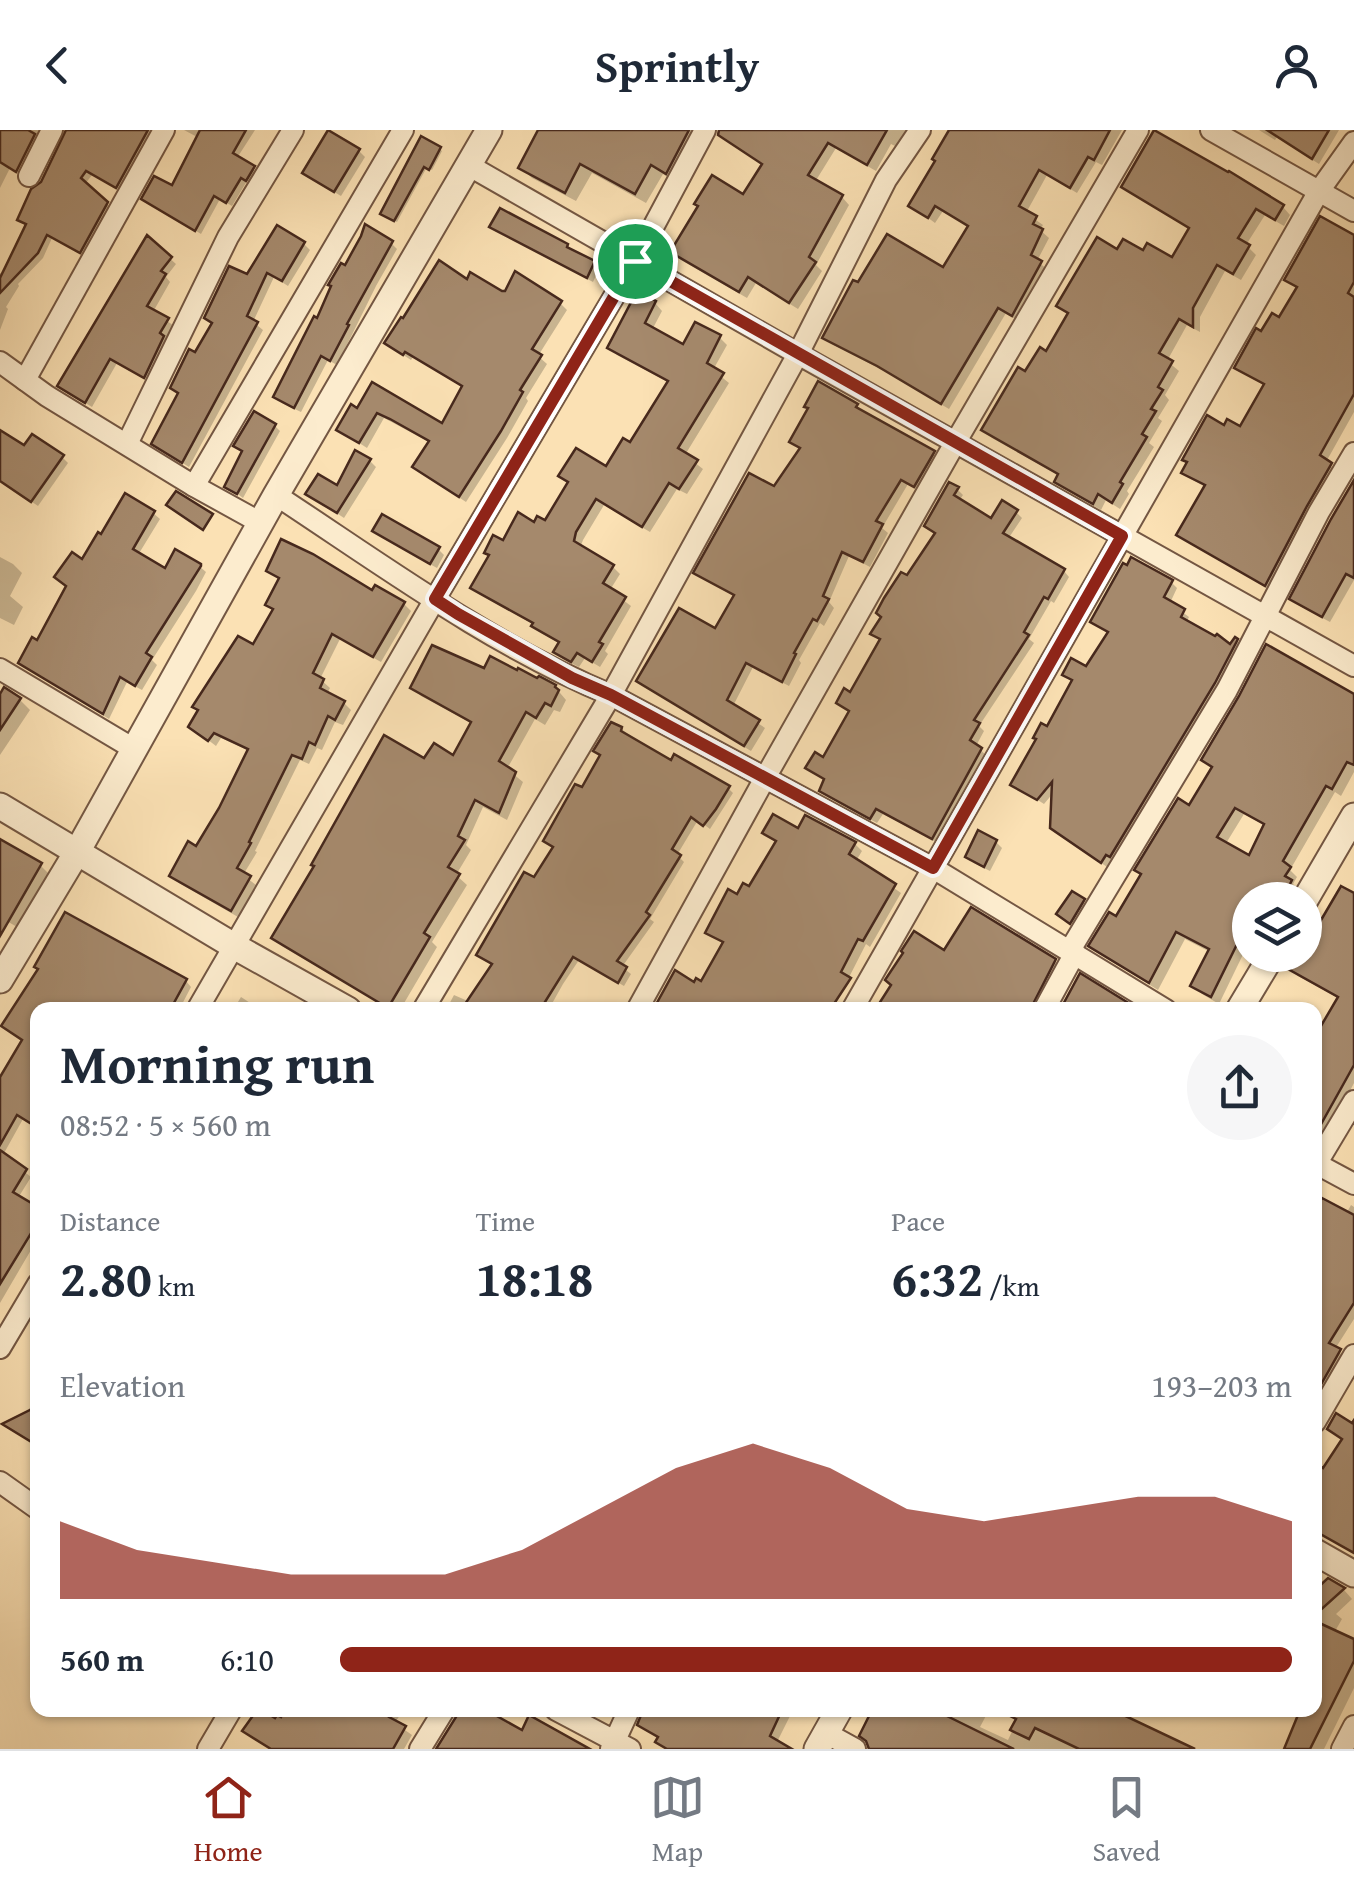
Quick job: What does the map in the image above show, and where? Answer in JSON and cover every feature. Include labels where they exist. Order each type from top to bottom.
[{"type":"street","points":[[29,176],[52,130]]},
{"type":"street","points":[[25,380],[164,130]]},
{"type":"street","points":[[127,444],[228,238],[293,130]]},
{"type":"street","points":[[194,486],[403,130]]},
{"type":"street","points":[[0,980],[489,130]]},
{"type":"street","points":[[202,1002],[635,261],[705,130]]},
{"type":"street","points":[[428,1002],[611,695],[798,354],[886,180],[920,130]]},
{"type":"street","points":[[641,1002],[955,443],[1138,130]]},
{"type":"street","points":[[1211,130],[1354,211]]},
{"type":"street","points":[[857,1002],[1319,192],[1354,142]]},
{"type":"street","points":[[468,165],[1354,666]]},
{"type":"street","points":[[0,362],[47,396],[261,523]]},
{"type":"street","points":[[1048,1002],[1072,951],[1226,690],[1354,453]]},
{"type":"street","points":[[276,496],[458,614],[933,868],[1153,1002]]},
{"type":"street","points":[[0,669],[134,749]]},
{"type":"street","points":[[0,806],[334,1002]]},
{"type":"street","points":[[1315,882],[1354,816]]},
{"type":"street","points":[[1244,1002],[1262,972]]},
{"type":"street","points":[[1322,1153],[1354,1102]]},
{"type":"street","points":[[1322,1168],[1354,1184]]},
{"type":"street","points":[[0,1348],[30,1297]]},
{"type":"street","points":[[1322,1410],[1354,1355]]},
{"type":"street","points":[[0,1482],[30,1503]]},
{"type":"street","points":[[1322,1556],[1354,1574]]},
{"type":"street","points":[[208,1749],[227,1717]]},
{"type":"street","points":[[420,1749],[440,1717]]},
{"type":"street","points":[[568,1717],[619,1746],[628,1717]]},
{"type":"street","points":[[1342,1749],[1354,1726]]},
{"type":"street","points":[[827,1731],[855,1749]]},
{"type":"building","points":[[0,130],[28,130],[35,134],[16,172],[0,162]]},
{"type":"building","points":[[66,130],[148,130],[116,188],[86,171],[81,178],[108,202],[80,253],[47,235],[38,253],[0,293],[0,278],[26,224],[17,220]]},
{"type":"building","points":[[200,130],[246,130],[233,153],[255,166],[246,181],[241,178],[226,203],[214,196],[195,231],[141,199],[154,176],[172,185]]},
{"type":"building","points":[[328,130],[360,149],[334,192],[302,173]]},
{"type":"building","points":[[538,130],[689,130],[666,174],[651,165],[635,194],[580,164],[565,193],[518,168]]},
{"type":"building","points":[[719,130],[887,130],[867,165],[828,143],[808,175],[843,195],[809,257],[816,262],[789,303],[748,277],[739,292],[670,252],[712,175],[743,194],[762,164],[718,135]]},
{"type":"building","points":[[949,130],[1110,130],[1094,160],[1088,157],[1070,188],[1039,170],[1019,206],[1037,216],[1033,224],[1043,229],[1031,255],[1042,261],[1012,316],[998,308],[941,404],[822,338],[853,280],[858,282],[887,234],[943,267],[968,226],[935,206],[928,218],[908,206]]},
{"type":"building","points":[[1154,130],[1284,205],[1275,220],[1256,209],[1238,238],[1250,245],[1233,274],[1217,265],[1193,308],[1193,327],[1179,319],[1159,353],[1173,361],[1158,387],[1163,390],[1151,409],[1156,411],[1142,434],[1147,437],[1112,503],[1098,494],[1093,504],[1054,482],[1058,474],[981,430],[1018,367],[1025,371],[1040,347],[1046,351],[1068,313],[1056,306],[1097,237],[1117,249],[1123,239],[1143,250],[1147,243],[1172,257],[1189,228],[1121,187]]},
{"type":"building","points":[[1267,130],[1329,130],[1312,159]]},
{"type":"building","points":[[421,136],[441,147],[429,170],[424,167],[394,221],[380,214]]},
{"type":"building","points":[[500,208],[595,261],[587,278],[489,227]]},
{"type":"building","points":[[1320,216],[1354,235],[1354,282],[1348,293],[1354,297],[1354,394],[1320,455],[1332,463],[1265,586],[1176,535],[1205,485],[1181,473],[1187,462],[1182,460],[1207,415],[1224,425],[1227,419],[1240,426],[1264,384],[1234,368],[1256,328],[1261,331],[1272,313],[1279,317],[1297,287],[1284,280]]},
{"type":"building","points":[[365,224],[393,241],[330,361],[321,356],[294,408],[273,397],[314,316],[317,318],[331,286],[328,285],[341,263],[345,265]]},
{"type":"building","points":[[277,225],[305,242],[282,281],[267,273],[247,316],[258,322],[182,463],[151,444],[178,393],[170,388],[189,349],[195,352],[212,323],[204,318],[229,266],[247,274]]},
{"type":"building","points":[[147,235],[172,257],[161,271],[166,274],[147,306],[169,318],[160,333],[164,336],[144,378],[110,359],[85,403],[57,386]]},
{"type":"building","points":[[439,260],[467,279],[470,272],[502,291],[515,271],[562,301],[532,349],[542,355],[520,390],[523,392],[459,497],[412,467],[429,441],[390,419],[377,413],[359,443],[336,430],[351,404],[357,408],[372,382],[442,423],[462,386],[384,343]]},
{"type":"building","points":[[637,291],[656,301],[645,323],[683,344],[695,322],[721,335],[707,363],[724,373],[678,448],[698,460],[679,489],[669,483],[642,527],[596,499],[576,532],[574,541],[614,565],[603,583],[626,597],[599,642],[603,644],[592,662],[577,653],[571,662],[553,652],[559,642],[470,588],[489,555],[484,553],[493,535],[503,540],[518,512],[534,522],[537,516],[545,520],[568,482],[558,476],[576,448],[606,466],[623,438],[630,442],[668,381],[607,348]]},
{"type":"building","points":[[818,381],[935,451],[914,487],[901,480],[876,521],[883,524],[863,562],[842,552],[823,596],[829,599],[817,621],[813,619],[782,682],[746,663],[727,700],[760,720],[744,746],[636,681],[679,608],[715,628],[734,595],[693,573],[749,473],[774,486],[800,448],[789,442]]},
{"type":"building","points":[[254,411],[276,424],[237,494],[224,487],[242,451],[233,446]]},
{"type":"building","points":[[0,430],[24,445],[32,434],[64,455],[31,502],[0,481]]},
{"type":"building","points":[[355,450],[371,459],[337,513],[305,494],[318,474],[337,485]]},
{"type":"building","points":[[1354,480],[1354,578],[1346,574],[1322,617],[1289,599]]},
{"type":"building","points":[[949,482],[959,487],[954,495],[991,518],[1002,500],[1018,510],[1003,533],[1065,569],[1048,599],[1044,597],[1024,632],[1029,635],[974,720],[980,723],[970,740],[982,748],[932,839],[876,809],[870,819],[819,791],[824,779],[805,768],[815,752],[823,757],[849,711],[836,703],[844,688],[850,692],[880,639],[870,634],[881,617],[876,613],[884,598],[901,572],[907,575],[935,533],[924,526]]},
{"type":"building","points":[[176,491],[213,514],[203,530],[166,505]]},
{"type":"building","points":[[125,493],[155,511],[133,549],[165,568],[175,549],[201,566],[146,653],[152,657],[135,686],[120,677],[103,714],[18,663],[32,637],[37,640],[66,586],[54,577],[72,552],[82,559]]},
{"type":"building","points":[[382,514],[440,547],[430,564],[372,531]]},
{"type":"building","points":[[281,539],[372,590],[375,585],[405,602],[373,657],[332,634],[313,673],[324,679],[320,688],[345,701],[335,720],[328,716],[315,745],[309,742],[302,759],[292,755],[237,868],[251,876],[231,911],[169,876],[188,841],[196,846],[248,749],[214,733],[208,741],[188,727],[198,710],[192,707],[238,636],[253,644],[273,609],[265,605],[279,578],[266,571]]},
{"type":"building","points":[[1131,557],[1173,580],[1164,597],[1185,609],[1181,617],[1230,644],[1235,637],[1238,639],[1110,857],[1106,855],[1101,863],[1050,828],[1052,782],[1037,800],[1010,785],[1041,723],[1047,726],[1072,680],[1062,675],[1071,658],[1086,666],[1108,632],[1090,622],[1123,563],[1127,565]]},
{"type":"building","points":[[1266,644],[1354,694],[1354,765],[1347,762],[1332,789],[1326,786],[1283,861],[1291,867],[1285,876],[1291,882],[1232,882],[1232,954],[1211,997],[1190,986],[1209,949],[1176,932],[1149,983],[1088,946],[1109,912],[1116,916],[1141,874],[1134,870],[1178,798],[1189,805],[1212,767],[1201,760]],"holes":[[[1235,808],[1264,824],[1249,855],[1217,837]]]},
{"type":"building","points":[[432,645],[484,668],[490,656],[539,676],[559,690],[551,706],[545,703],[536,718],[526,712],[499,761],[516,772],[499,813],[475,800],[458,836],[465,840],[448,867],[460,874],[424,933],[430,937],[392,1002],[378,1002],[271,938],[384,735],[424,758],[434,743],[453,755],[471,722],[410,688]]},
{"type":"building","points":[[4,687],[21,698],[0,730],[0,694]]},
{"type":"building","points":[[611,722],[671,760],[674,754],[730,786],[703,826],[691,817],[672,849],[681,855],[646,912],[650,915],[617,961],[627,967],[618,983],[573,957],[545,1002],[466,1002],[492,964],[476,955],[524,872],[534,877],[553,847],[543,841],[575,784],[582,787],[600,755],[593,751]]},
{"type":"building","points":[[773,814],[798,828],[805,815],[856,842],[849,854],[896,884],[863,941],[858,939],[841,972],[851,978],[835,1002],[657,1002],[675,970],[694,982],[696,978],[701,981],[723,942],[705,933],[728,889],[737,894],[743,883],[749,886],[776,841],[762,833]]},
{"type":"building","points":[[978,830],[997,840],[984,867],[965,857]]},
{"type":"building","points":[[0,839],[42,863],[0,936]]},
{"type":"building","points":[[1341,886],[1354,893],[1354,1065],[1322,1122],[1322,1024],[1338,997],[1293,972],[1322,972],[1322,918]]},
{"type":"building","points":[[1072,891],[1085,899],[1070,924],[1056,914]]},
{"type":"building","points":[[971,907],[1056,959],[1034,1002],[880,1002],[891,985],[885,980],[914,931],[944,950]]},
{"type":"building","points":[[65,912],[187,979],[174,1002],[30,1002],[30,1123],[17,1115],[0,1145],[0,1077],[22,1040],[1,1026],[38,969],[34,967]]},
{"type":"building","points":[[1080,973],[1127,1002],[1064,1002]]},
{"type":"building","points":[[0,1150],[27,1169],[13,1192],[30,1202],[30,1235],[0,1284]]},
{"type":"building","points":[[1322,1198],[1354,1215],[1354,1303],[1329,1343],[1341,1349],[1322,1383]]},
{"type":"building","points":[[30,1410],[30,1441],[2,1424]]},
{"type":"building","points":[[1336,1413],[1352,1423],[1354,1420],[1354,1553],[1322,1535],[1322,1467],[1342,1439],[1327,1429]]},
{"type":"building","points":[[1328,1578],[1345,1588],[1322,1609],[1322,1584]]},
{"type":"building","points":[[1322,1624],[1354,1639],[1354,1661],[1310,1749],[1284,1749],[1297,1717],[1322,1717]]},
{"type":"building","points":[[252,1717],[389,1717],[406,1726],[393,1749],[271,1749],[242,1731]]},
{"type":"building","points":[[456,1717],[499,1717],[522,1730],[528,1717],[533,1717],[590,1749],[436,1749]]},
{"type":"building","points":[[640,1717],[779,1717],[770,1736],[792,1749],[667,1749],[655,1742],[658,1737],[637,1725]]},
{"type":"building","points":[[868,1717],[949,1717],[1014,1749],[869,1749],[859,1736]]},
{"type":"building","points":[[1012,1717],[1128,1717],[1195,1749],[1079,1749],[1035,1728],[1029,1739],[1010,1730],[1016,1719]]},
{"type":"route","points":[[635,261],[1122,536],[933,868],[611,695],[572,678],[435,599],[635,261]]}]
